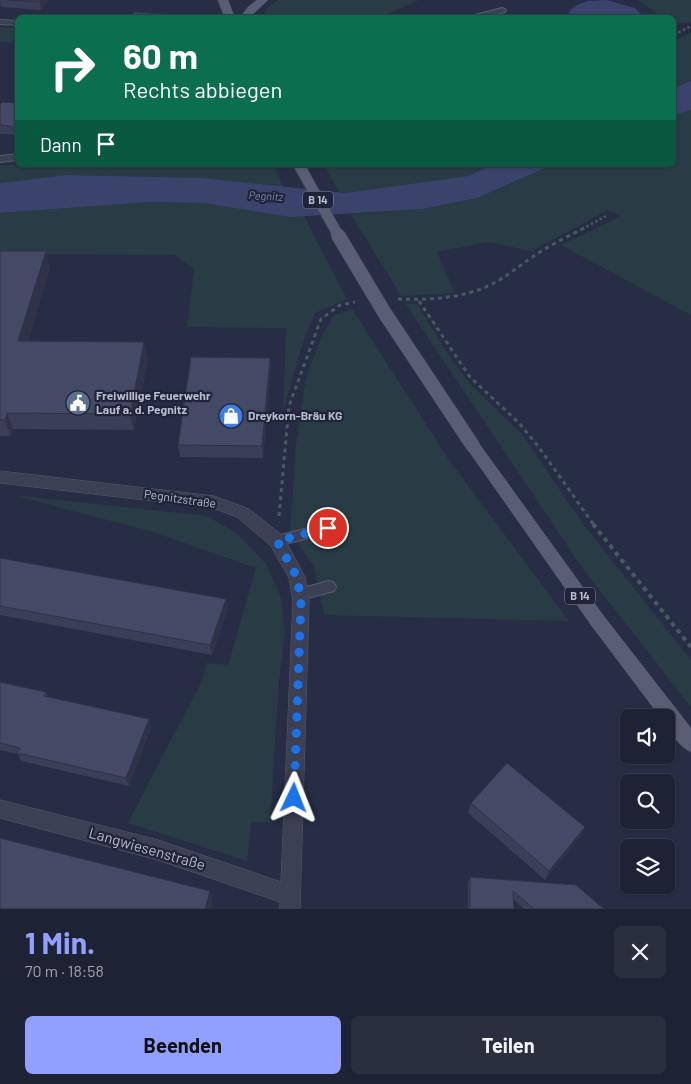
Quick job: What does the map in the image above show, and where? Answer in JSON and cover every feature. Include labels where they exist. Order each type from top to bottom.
[{"type":"main road","points":[[223,0],[229,15]]},
{"type":"main road","points":[[246,15],[263,0]]},
{"type":"main road","name":"B 14","points":[[300,167],[384,312],[473,446],[592,612],[691,743]]},
{"type":"street","name":"Pegnitzstraße","points":[[0,477],[214,502],[243,513],[277,541],[297,577],[300,594],[291,903]]},
{"type":"street","name":"Langwiesenstraße","points":[[0,809],[158,850],[291,903]]},
{"type":"lane","points":[[481,15],[502,10]]},
{"type":"lane","points":[[0,22],[15,23]]},
{"type":"lane","points":[[0,159],[15,157]]},
{"type":"lane","points":[[277,541],[328,528]]},
{"type":"lane","points":[[300,594],[329,588]]},
{"type":"path","points":[[676,34],[691,26]]},
{"type":"path","points":[[394,300],[450,298],[479,290],[501,279],[538,254],[606,216]]},
{"type":"path","points":[[419,300],[470,377],[524,428],[584,512],[691,647]]},
{"type":"path","points":[[277,541],[289,406],[321,319],[340,305],[358,302]]},
{"type":"shaded area","points":[[278,0],[419,0],[385,15],[263,15],[268,7]]},
{"type":"shaded area","points":[[638,0],[691,0],[691,22],[676,24],[676,15],[659,15]]},
{"type":"shaded area","points":[[0,27],[15,28],[13,43],[0,42]]},
{"type":"shaded area","points":[[691,33],[691,81],[676,87],[676,39]]},
{"type":"shaded area","points":[[691,110],[691,315],[561,245],[622,216],[608,210],[531,251],[488,242],[437,252],[455,293],[401,296],[351,214],[423,209],[477,198],[547,167],[676,167],[676,114]]},
{"type":"shaded area","points":[[0,165],[15,165],[15,167],[274,167],[284,187],[202,178],[67,175],[0,183]]},
{"type":"shaded area","points":[[325,167],[488,167],[468,176],[345,193],[339,192]]},
{"type":"shaded area","points":[[150,202],[203,203],[290,217],[304,216],[347,299],[315,313],[302,345],[283,412],[286,328],[187,327],[194,269],[175,255],[0,254],[0,213]]},
{"type":"shaded area","points":[[405,303],[417,304],[451,359],[471,385],[522,434],[583,524],[691,660],[691,707],[583,569]]},
{"type":"shaded area","points":[[352,309],[449,460],[569,621],[324,615],[314,566],[290,533],[296,445],[306,377],[322,336],[333,316]]},
{"type":"shaded area","points":[[13,495],[207,516],[238,534],[266,564],[281,598],[285,632],[279,680],[270,822],[251,822],[247,861],[128,823],[203,679],[206,663],[228,665],[256,568],[153,532]]},
{"type":"water","points":[[606,0],[635,8],[642,15],[569,15],[570,10],[588,1]]},
{"type":"water","points":[[691,81],[691,110],[676,114],[676,87]]},
{"type":"water","name":"Pegnitz","points":[[488,167],[547,167],[477,198],[423,209],[290,217],[203,203],[150,202],[0,213],[0,183],[67,175],[202,178],[345,193],[468,176]]},
{"type":"building","points":[[8,0],[41,0],[40,2]]},
{"type":"building","points":[[134,12],[167,14],[166,15],[132,15]]},
{"type":"building","points":[[2,102],[15,103],[15,127],[0,125],[0,105]]},
{"type":"building","points":[[0,251],[46,251],[18,341],[144,342],[130,414],[7,413],[5,420],[0,420]]},
{"type":"building","points":[[191,357],[270,358],[262,446],[178,445]]},
{"type":"building","points":[[0,558],[226,599],[210,645],[0,606]]},
{"type":"building","points":[[0,682],[46,692],[44,696],[149,719],[126,778],[17,753],[20,748],[0,743]]},
{"type":"building","points":[[507,763],[585,827],[549,871],[471,803]]},
{"type":"building","points":[[0,838],[210,891],[205,909],[0,909]]},
{"type":"building","points":[[470,877],[576,885],[604,909],[534,909],[513,891],[514,909],[470,909]]},
{"type":"place","name":"Freiwillige Feuerwehr Lauf a. d. Pegnitz","points":[[78,403]]},
{"type":"place","name":"Dreykorn-Bräu KG","points":[[231,416]]},
{"type":"route","points":[[294,798],[301,601],[297,577],[277,541],[328,528]]}]
